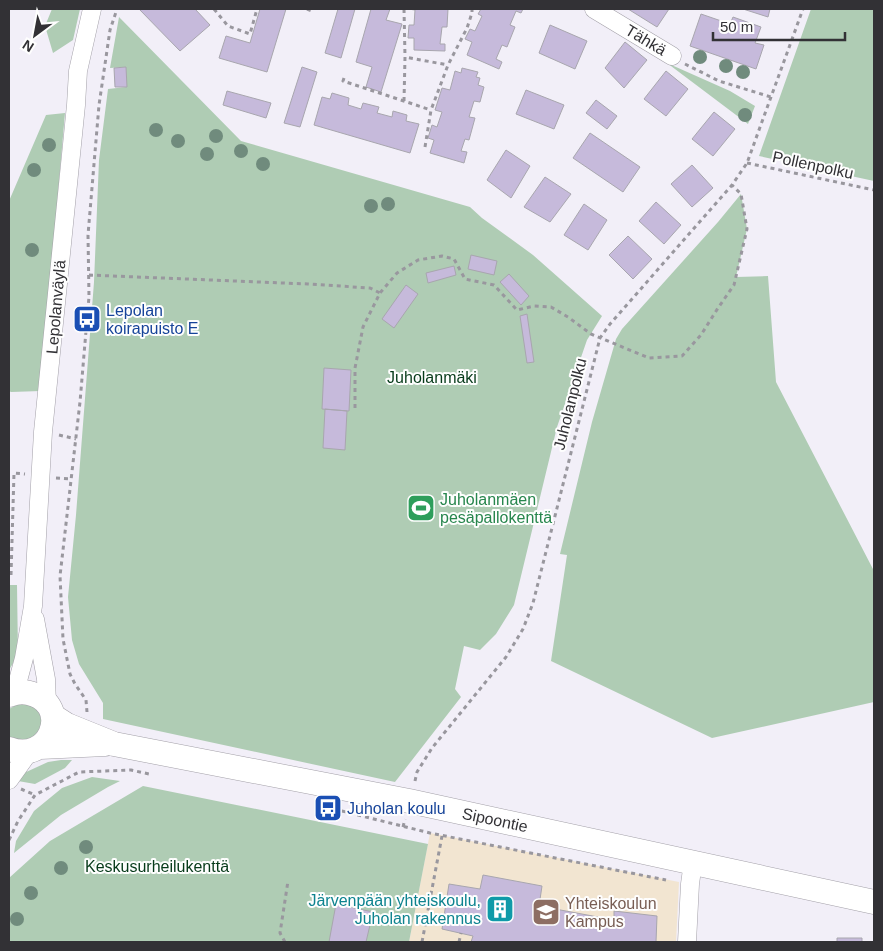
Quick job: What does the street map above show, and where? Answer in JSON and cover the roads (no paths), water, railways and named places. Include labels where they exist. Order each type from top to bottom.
[{"type":"street","name":"Lepolanväylä","points":[[12,694],[24,658],[33,606],[44,432],[78,71],[92,9]]},
{"type":"street","name":"Tähkä","points":[[594,9],[672,56]]},
{"type":"street","name":"Lepolanväylä","points":[[33,606],[50,710]]},
{"type":"street","name":"Sipoontie","points":[[12,694],[28,692],[38,696],[50,710],[83,738]]},
{"type":"street","points":[[9,780],[26,749],[48,738],[52,727],[50,710]]},
{"type":"street","name":"Sipoontie","points":[[26,749],[83,738],[409,801],[691,873],[874,902]]},
{"type":"street","points":[[687,942],[691,873]]},
{"type":"place","name":"Lepolan koirapuisto E","points":[[87,319]]},
{"type":"place","name":"Juholanmäen pesäpallokenttä","points":[[421,508]]},
{"type":"place","name":"Juholan koulu","points":[[328,808]]},
{"type":"place","name":"Järvenpään yhteiskoulu, Juholan rakennus","points":[[500,909]]},
{"type":"place","name":"Yhteiskoulun Kampus","points":[[546,912]]},
{"type":"park label","name":"Juholanmäki","points":[[432,377]]},
{"type":"park label","name":"Keskusurheilukenttä","points":[[157,866]]}]
